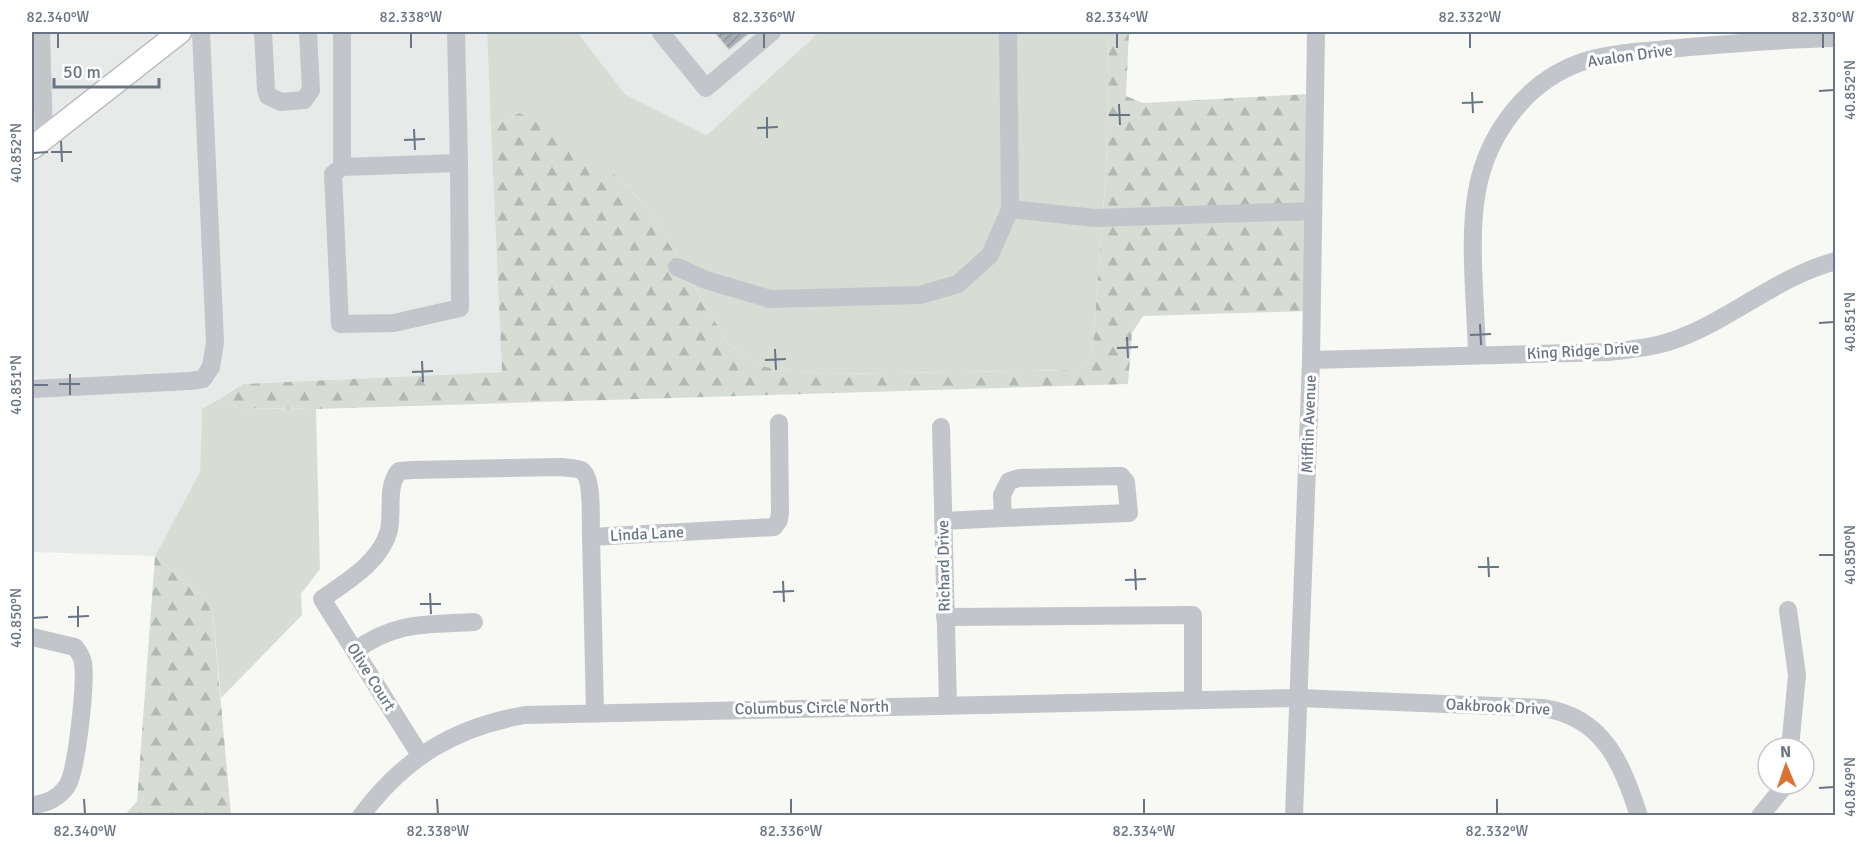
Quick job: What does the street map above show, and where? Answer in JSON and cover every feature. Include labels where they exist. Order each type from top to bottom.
[{"type":"main road","points":[[38,143],[180,32]]},
{"type":"street","points":[[38,143],[41,32]]},
{"type":"street","points":[[32,389],[190,381],[203,379],[211,367],[215,342],[201,32]]},
{"type":"street","points":[[263,32],[266,89],[268,96],[281,102],[298,102],[304,99],[310,90],[308,32]]},
{"type":"street","points":[[342,32],[342,167]]},
{"type":"street","points":[[456,32],[459,163],[460,308],[394,323],[340,324],[333,174],[342,167],[459,163]]},
{"type":"street","points":[[661,33],[706,88],[772,32]]},
{"type":"street","points":[[677,267],[706,280],[770,299],[920,295],[958,284],[990,255],[1011,209],[1008,32]]},
{"type":"street","name":"Mifflin Avenue","points":[[1294,816],[1311,360],[1316,32]]},
{"type":"street","name":"Avalon Drive","points":[[1477,355],[1474,234],[1476,195],[1487,156],[1506,122],[1534,90],[1549,78],[1581,63],[1623,53],[1721,38],[1836,38]]},
{"type":"street","points":[[1011,209],[1095,218],[1313,211]]},
{"type":"street","name":"King Ridge Drive","points":[[1311,360],[1608,352],[1668,342],[1738,308],[1799,273],[1836,261]]},
{"type":"street","name":"Linda Lane","points":[[595,712],[591,537],[774,527],[779,520],[780,513],[779,423]]},
{"type":"street","name":"Richard Drive","points":[[941,427],[948,705]]},
{"type":"street","name":"Olive Court","points":[[420,755],[322,599],[354,576],[380,552],[389,529],[393,478],[399,471],[561,467],[579,469],[585,474],[589,484],[591,537]]},
{"type":"street","points":[[943,521],[1130,513],[1126,482],[1121,476],[1019,478],[1008,481],[1002,495],[1003,518]]},
{"type":"street","points":[[1788,610],[1797,675],[1792,736]]},
{"type":"street","points":[[945,617],[1192,615],[1193,700]]},
{"type":"street","points":[[355,651],[374,636],[391,630],[474,622]]},
{"type":"street","points":[[32,638],[75,647],[82,661],[84,681],[74,767],[68,784],[52,800],[32,805]]},
{"type":"street","name":"Columbus Circle North","points":[[361,816],[394,776],[420,755],[448,739],[502,718],[525,715],[1298,698]]},
{"type":"street","name":"Oakbrook Drive","points":[[1298,698],[1543,708],[1570,715],[1583,721],[1612,751],[1639,816]]},
{"type":"street","points":[[1760,816],[1776,796]]},
{"type":"shaded area","points":[[32,32],[487,32],[502,372],[243,384],[202,409],[200,472],[155,556],[32,552]]},
{"type":"shaded area","points":[[577,32],[819,32],[707,135],[625,94]]},
{"type":"green space","points":[[487,32],[577,32],[625,94],[707,135],[819,32],[1109,32],[1106,174],[1092,356],[1079,370],[827,374],[765,367],[728,344],[652,213],[622,181],[519,113],[491,128]]},
{"type":"green space","points":[[1109,32],[1129,32],[1126,96],[1143,103],[1309,94],[1308,311],[1143,316],[1132,333],[1128,384],[316,409],[238,408],[219,399],[243,384],[502,372],[491,128],[519,113],[550,125],[622,181],[652,213],[728,344],[765,367],[827,374],[1079,370],[1092,356],[1106,174]]},
{"type":"green space","points":[[219,399],[238,408],[316,409],[320,569],[301,594],[302,615],[221,698],[212,605],[155,556],[200,472],[202,409]]},
{"type":"green space","points":[[155,556],[212,605],[231,815],[125,815],[137,801]]},
{"type":"building","points":[[714,32],[751,32],[729,50]]}]
